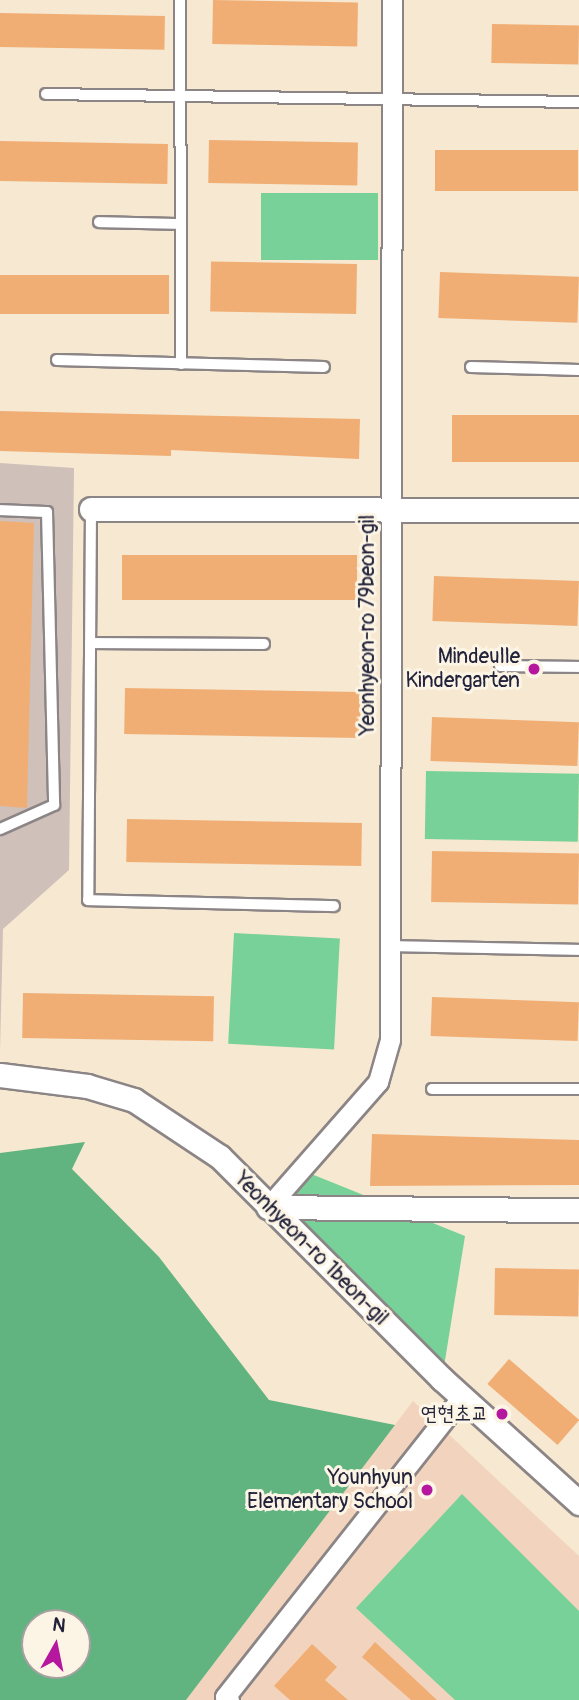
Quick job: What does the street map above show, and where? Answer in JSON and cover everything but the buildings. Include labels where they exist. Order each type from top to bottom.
[{"type":"street","name":"Yeonhyeon-ro 79beon-gil","points":[[268,1207],[378,1082],[390,1040],[389,100],[392,0]]},
{"type":"street","points":[[91,509],[579,510]]},
{"type":"street","name":"Yeonhyeon-ro 1beon-gil","points":[[0,1075],[87,1086],[134,1100],[220,1157],[462,1397],[579,1503]]},
{"type":"street","points":[[268,1207],[579,1210]]},
{"type":"street","points":[[229,1700],[225,1697],[462,1397]]},
{"type":"lane","points":[[180,0],[181,364]]},
{"type":"lane","points":[[46,94],[579,102]]},
{"type":"lane","points":[[99,222],[181,224]]},
{"type":"lane","points":[[57,360],[324,367]]},
{"type":"lane","points":[[471,367],[579,370]]},
{"type":"lane","points":[[91,509],[88,900],[334,906]]},
{"type":"lane","points":[[0,510],[47,512],[54,805],[0,829]]},
{"type":"lane","points":[[90,643],[264,644]]},
{"type":"lane","points":[[500,666],[579,667]]},
{"type":"lane","points":[[392,946],[579,950]]},
{"type":"lane","points":[[432,1089],[579,1089]]},
{"type":"shaded area","points":[[0,463],[74,468],[69,870],[3,929],[0,1051]]},
{"type":"shaded area","name":"Younhyun Elementary School","points":[[413,1401],[579,1556],[579,1700],[186,1700]]},
{"type":"green space","points":[[261,193],[378,193],[378,260],[261,260]]},
{"type":"green space","points":[[426,771],[579,774],[578,842],[425,839]]},
{"type":"green space","points":[[234,933],[340,939],[334,1049],[228,1044]]},
{"type":"green space","points":[[85,1142],[72,1169],[159,1257],[269,1400],[395,1425],[186,1700],[0,1700],[0,1153]]},
{"type":"green space","points":[[299,1169],[465,1236],[442,1379],[268,1207]]},
{"type":"green space","points":[[462,1494],[579,1611],[579,1700],[455,1700],[356,1608]]},
{"type":"place","name":"Mindeulle Kindergarten","points":[[534,669]]},
{"type":"place","name":"연현초교","points":[[502,1414]]},
{"type":"place","name":"Younhyun Elementary School","points":[[427,1490]]}]
